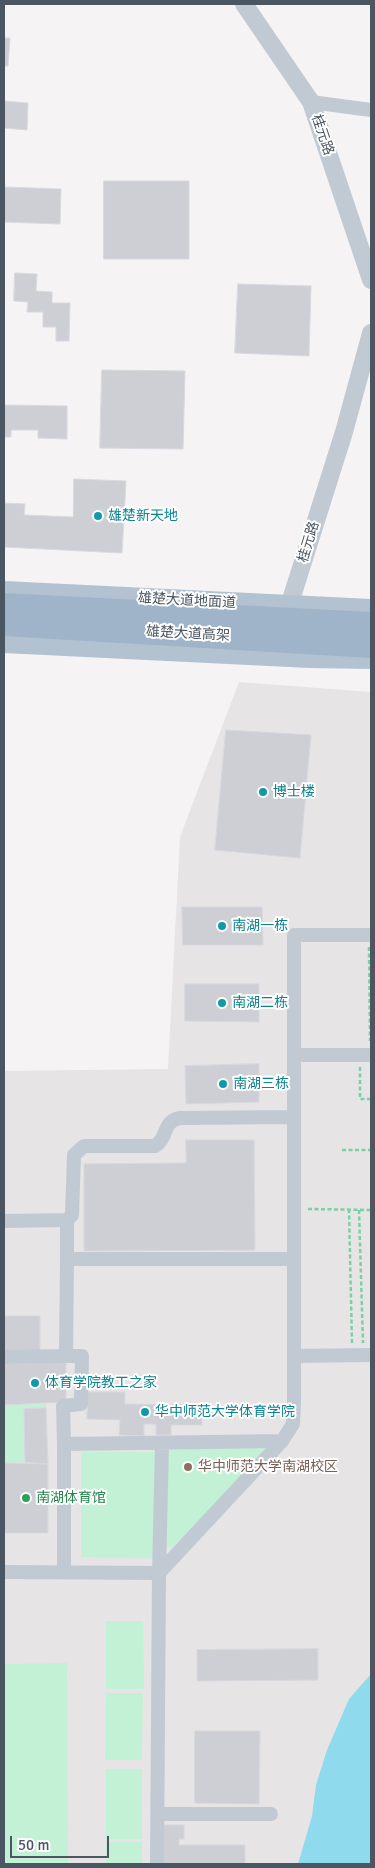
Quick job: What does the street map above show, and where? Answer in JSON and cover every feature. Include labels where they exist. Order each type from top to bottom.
[{"type":"highway","name":"雄楚大道高架","points":[[4,605],[371,624]]},
{"type":"highway","name":"雄楚大道高架","points":[[4,624],[371,646]]},
{"type":"main road","name":"雄楚大道地面道","points":[[4,592],[371,610]]},
{"type":"main road","points":[[4,642],[310,658],[371,658]]},
{"type":"street","name":"桂元路","points":[[244,4],[311,102],[371,280]]},
{"type":"street","points":[[311,102],[371,110]]},
{"type":"street","name":"桂元路","points":[[289,606],[344,432],[371,333]]},
{"type":"street","points":[[4,1572],[159,1573],[282,1441],[292,1424],[294,1356],[294,934],[326,941],[370,935]]},
{"type":"street","points":[[294,1056],[367,1056]]},
{"type":"street","points":[[4,1221],[66,1220],[72,1215],[74,1207],[74,1154],[79,1148],[84,1146],[155,1146],[161,1141],[168,1124],[172,1120],[180,1118],[294,1117]]},
{"type":"street","points":[[66,1220],[66,1356]]},
{"type":"street","points":[[66,1259],[294,1259]]},
{"type":"street","points":[[294,1356],[362,1355]]},
{"type":"street","points":[[4,1357],[82,1356],[82,1404],[64,1406],[64,1572]]},
{"type":"street","points":[[64,1444],[282,1441]]},
{"type":"street","points":[[157,1864],[162,1442]]},
{"type":"street","points":[[158,1814],[271,1814]]},
{"type":"path","points":[[370,935],[367,1056],[360,1099],[371,1099]]},
{"type":"path","points":[[342,1150],[371,1150]]},
{"type":"path","points":[[294,1208],[371,1210]]},
{"type":"path","points":[[349,1209],[362,1355]]},
{"type":"path","points":[[360,1210],[362,1355]]},
{"type":"shaded area","name":"华中师范大学南湖校区","points":[[239,682],[371,692],[371,1864],[4,1864],[4,1071],[168,1069],[180,837]]},
{"type":"green space","points":[[46,1404],[46,1408],[24,1409],[25,1462],[4,1463],[4,1405]]},
{"type":"green space","points":[[267,1447],[180,1541],[172,1547],[167,1547],[165,1540],[167,1452],[169,1449]]},
{"type":"green space","points":[[81,1452],[156,1452],[154,1558],[81,1557]]},
{"type":"green space","points":[[106,1621],[143,1621],[144,1689],[106,1689]]},
{"type":"green space","points":[[67,1663],[68,1864],[4,1864],[4,1664]]},
{"type":"green space","points":[[106,1693],[143,1693],[142,1760],[105,1760]]},
{"type":"green space","points":[[106,1769],[142,1769],[142,1839],[106,1839]]},
{"type":"green space","points":[[106,1842],[142,1842],[142,1864],[106,1864]]},
{"type":"water","points":[[371,1674],[371,1864],[298,1864],[312,1816],[316,1785],[327,1750],[349,1699]]},
{"type":"building","points":[[4,38],[10,38],[8,66],[4,66]]},
{"type":"building","points":[[4,101],[28,103],[27,130],[4,128]]},
{"type":"building","points":[[104,181],[189,181],[189,259],[104,259]]},
{"type":"building","points":[[4,187],[61,189],[60,224],[4,222]]},
{"type":"building","points":[[15,273],[37,274],[36,291],[52,292],[52,303],[70,303],[69,341],[56,341],[56,327],[43,327],[43,312],[27,312],[28,302],[14,301]]},
{"type":"building","points":[[238,284],[311,286],[309,356],[235,353]]},
{"type":"building","points":[[102,370],[185,371],[183,449],[100,448]]},
{"type":"building","points":[[4,405],[67,406],[67,439],[38,438],[38,430],[11,430],[11,437],[4,437]]},
{"type":"building","name":"雄楚新天地","points":[[74,479],[126,481],[122,553],[4,547],[4,503],[25,504],[24,515],[73,517]]},
{"type":"building","name":"博士楼","points":[[226,730],[311,735],[300,858],[215,850]]},
{"type":"building","name":"南湖一栋","points":[[182,907],[262,907],[263,945],[183,945]]},
{"type":"building","name":"南湖二栋","points":[[185,984],[259,984],[259,1022],[185,1021]]},
{"type":"building","name":"南湖三栋","points":[[259,1064],[259,1102],[186,1104],[185,1066]]},
{"type":"building","points":[[186,1140],[254,1140],[255,1250],[84,1251],[84,1164],[186,1163]]},
{"type":"building","points":[[4,1316],[40,1316],[40,1352],[4,1352]]},
{"type":"building","name":"体育学院教工之家","points":[[66,1362],[66,1402],[4,1405],[4,1364]]},
{"type":"building","name":"华中师范大学体育学院","points":[[88,1392],[125,1392],[125,1404],[202,1405],[202,1425],[171,1425],[171,1435],[156,1435],[156,1424],[144,1424],[144,1436],[119,1435],[120,1420],[87,1419]]},
{"type":"building","points":[[46,1408],[48,1464],[25,1462],[24,1409]]},
{"type":"building","name":"南湖体育馆","points":[[4,1463],[48,1464],[48,1533],[4,1533]]},
{"type":"building","points":[[318,1649],[318,1680],[197,1681],[197,1650]]},
{"type":"building","points":[[195,1731],[260,1731],[259,1804],[195,1803]]},
{"type":"building","points":[[159,1825],[184,1825],[184,1839],[179,1839],[179,1845],[245,1845],[245,1864],[160,1864]]},
{"type":"place","name":"雄楚新天地","points":[[98,516]]},
{"type":"place","name":"博士楼","points":[[263,792]]},
{"type":"place","name":"南湖一栋","points":[[222,926]]},
{"type":"place","name":"南湖二栋","points":[[222,1003]]},
{"type":"place","name":"南湖三栋","points":[[223,1084]]},
{"type":"place","name":"体育学院教工之家","points":[[35,1383]]},
{"type":"place","name":"华中师范大学体育学院","points":[[145,1412]]},
{"type":"place","name":"华中师范大学南湖校区","points":[[188,1467]]},
{"type":"place","name":"南湖体育馆","points":[[26,1498]]}]
